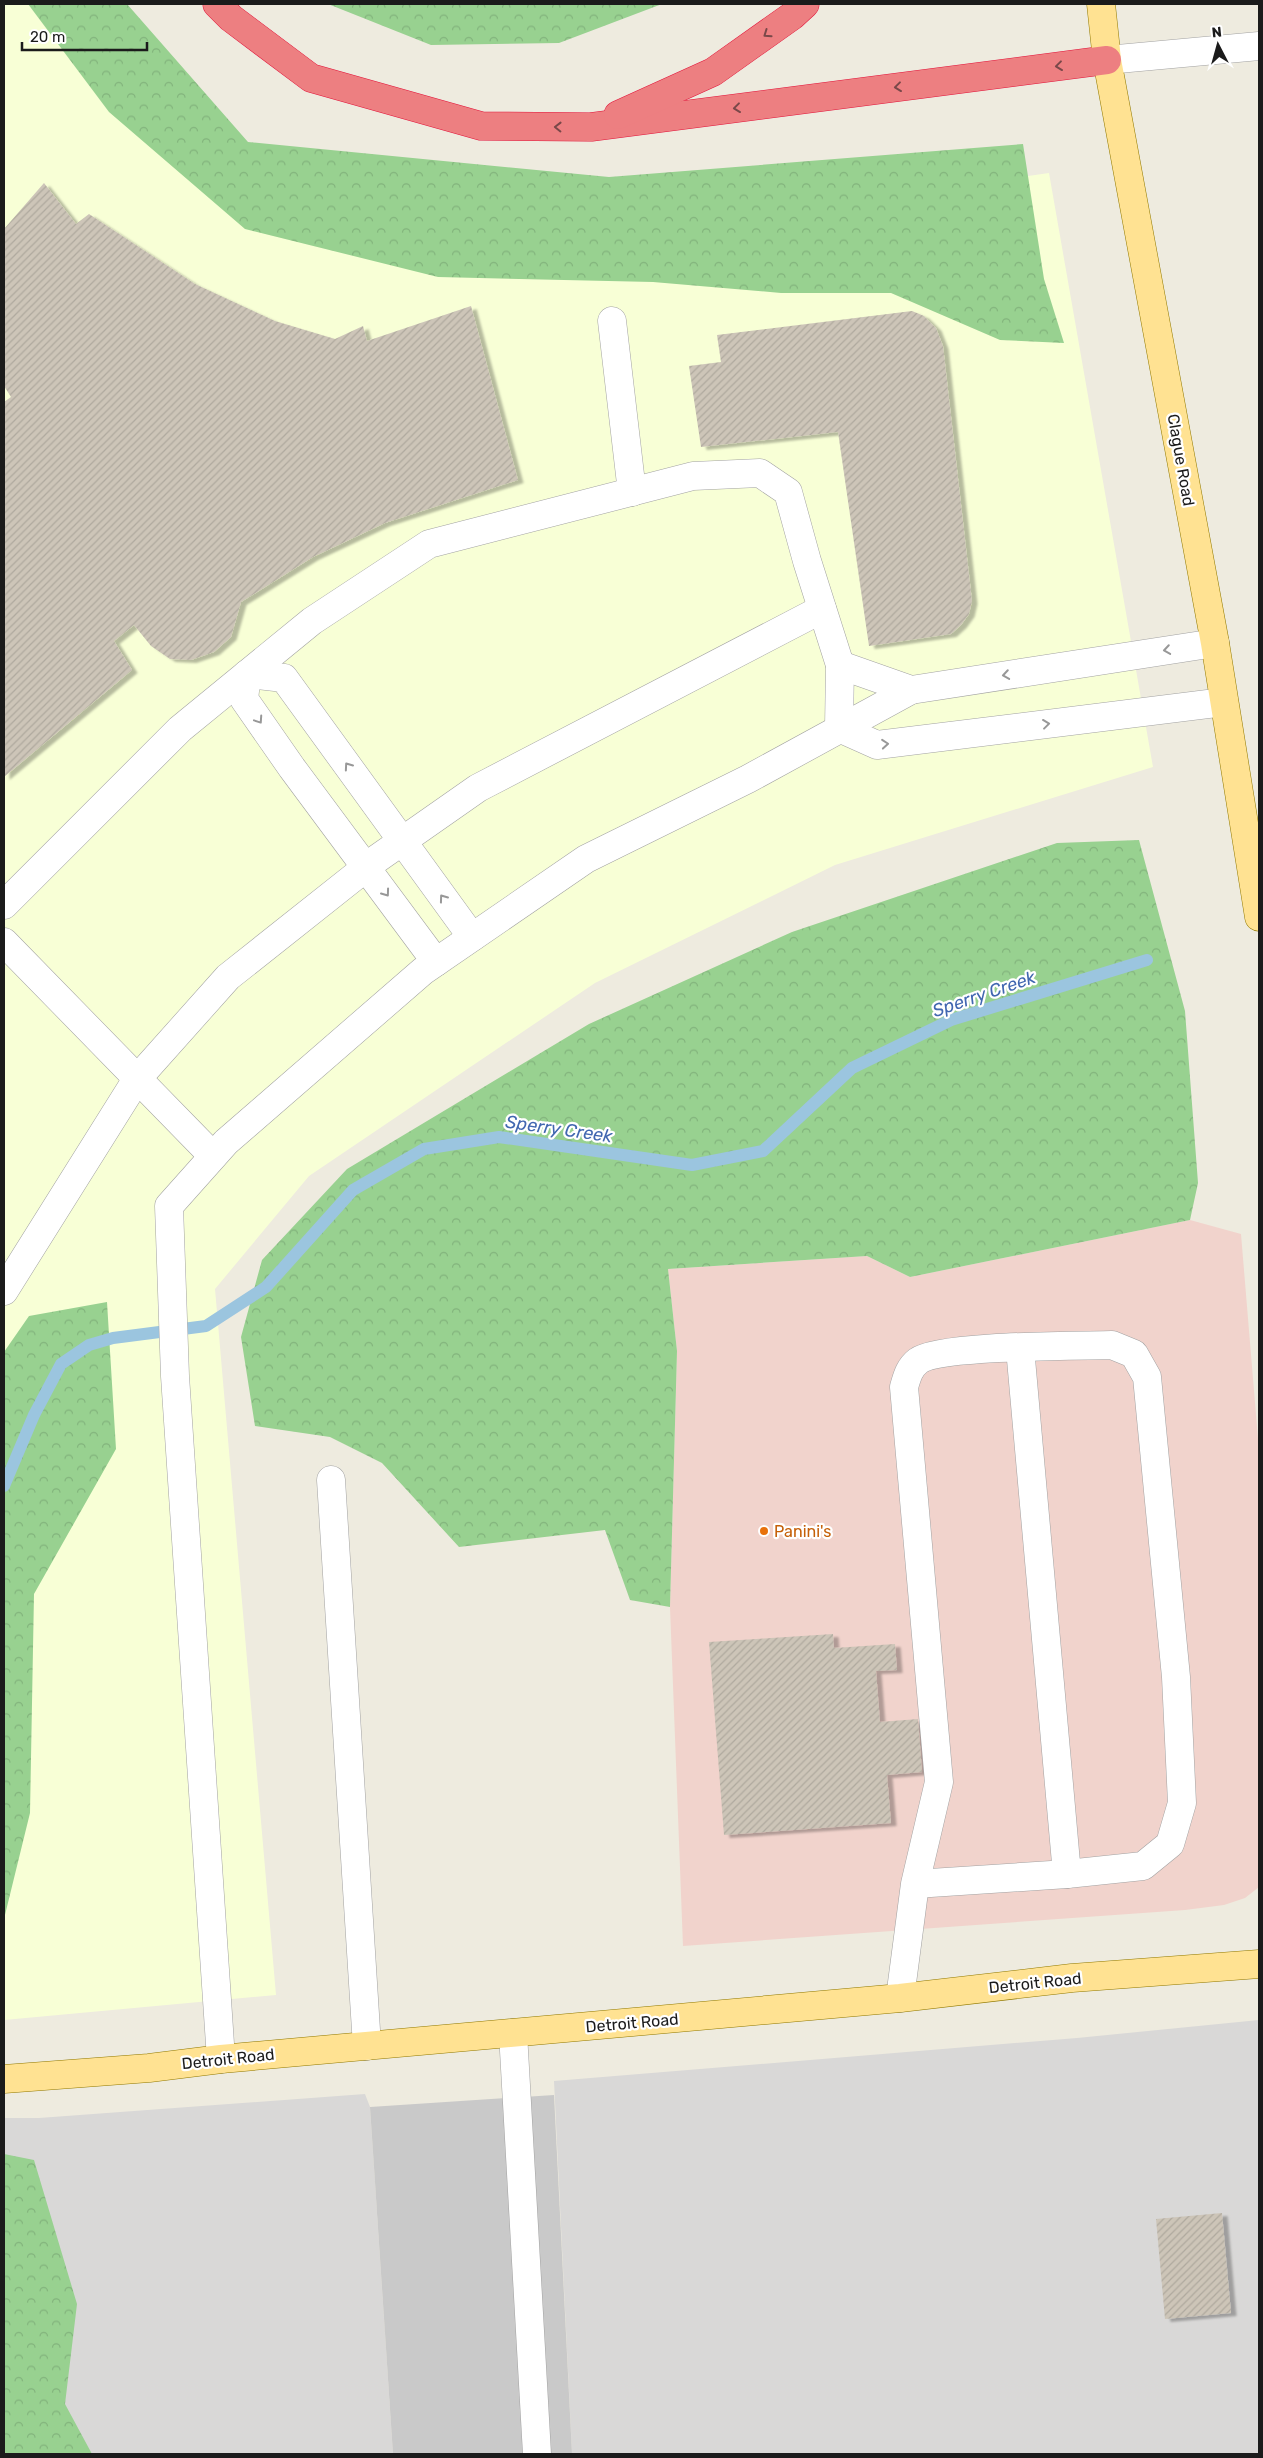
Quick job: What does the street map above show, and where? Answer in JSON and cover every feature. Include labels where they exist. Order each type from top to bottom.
[{"type":"highway","points":[[217,4],[231,18],[312,78],[481,126],[591,127],[1107,60]]},
{"type":"highway","points":[[591,127],[713,72],[792,16],[804,4]]},
{"type":"main road","name":"Clague Road","points":[[1101,4],[1107,60],[1215,643],[1259,916]]},
{"type":"main road","name":"Detroit Road","points":[[4,2079],[149,2068],[221,2059],[900,1998],[1072,1978],[1259,1964]]},
{"type":"lane","points":[[1107,60],[1259,46]]},
{"type":"lane","points":[[612,321],[632,492]]},
{"type":"lane","points":[[4,905],[180,729],[312,621],[428,544],[693,476],[760,473],[788,492],[840,666],[839,728]]},
{"type":"lane","points":[[4,1290],[137,1079],[228,977],[367,867],[478,788],[822,610]]},
{"type":"lane","points":[[221,2059],[175,1376],[168,1206],[213,1156],[423,971],[586,859],[748,779],[911,690],[1215,643]]},
{"type":"lane","points":[[840,666],[911,690]]},
{"type":"lane","points":[[247,674],[284,678],[472,938]]},
{"type":"lane","points":[[247,674],[244,699],[292,768],[436,962]]},
{"type":"lane","points":[[839,728],[877,745],[1224,702]]},
{"type":"lane","points":[[4,942],[213,1156]]},
{"type":"lane","points":[[900,1998],[915,1884],[939,1782],[904,1388],[910,1369],[919,1359],[956,1351],[1112,1345],[1134,1354],[1147,1377],[1176,1677],[1182,1803],[1170,1844],[1143,1866],[1067,1874],[915,1884]]},
{"type":"lane","points":[[1020,1348],[1067,1874]]},
{"type":"lane","points":[[331,1480],[367,2046]]},
{"type":"lane","points":[[513,2033],[537,2454]]},
{"type":"shaded area","points":[[4,4],[63,4],[189,146],[621,233],[1049,173],[1153,767],[835,865],[595,983],[309,1176],[215,1289],[276,1995],[4,2020]]},
{"type":"shaded area","points":[[1190,1220],[1241,1234],[1259,1451],[1259,1887],[1245,1898],[1224,1905],[1185,1910],[683,1946],[670,1607],[677,1351],[668,1269],[867,1256],[910,1277]]},
{"type":"shaded area","points":[[1259,2020],[1259,2454],[572,2454],[554,2081],[1077,2038]]},
{"type":"shaded area","points":[[365,2094],[370,2107],[393,2454],[4,2454],[4,2118],[39,2118]]},
{"type":"shaded area","points":[[554,2095],[572,2454],[393,2454],[370,2107]]},
{"type":"green space","points":[[28,4],[127,4],[248,142],[609,177],[1023,144],[1044,279],[1064,343],[1000,340],[891,293],[781,293],[653,282],[438,277],[245,229],[109,112]]},
{"type":"green space","points":[[328,4],[662,4],[559,43],[431,45]]},
{"type":"green space","points":[[1139,840],[1185,1011],[1198,1183],[1190,1220],[910,1277],[867,1256],[668,1269],[677,1351],[670,1607],[630,1600],[605,1530],[459,1547],[382,1463],[330,1437],[255,1426],[241,1337],[262,1260],[347,1169],[589,1024],[792,932],[1057,843]]},
{"type":"green space","points":[[107,1302],[116,1449],[34,1594],[30,1813],[4,1919],[4,1352],[29,1316]]},
{"type":"green space","points":[[4,2154],[34,2160],[77,2304],[65,2404],[92,2454],[4,2454]]},
{"type":"building","points":[[44,183],[76,224],[89,214],[195,284],[275,321],[335,339],[363,326],[367,341],[471,306],[518,480],[385,523],[313,557],[241,602],[231,637],[214,652],[191,660],[170,659],[151,646],[134,625],[114,641],[132,670],[4,777],[4,402],[11,397],[4,386],[4,229]]},
{"type":"building","points":[[912,311],[924,316],[936,328],[943,346],[972,601],[969,614],[951,634],[869,646],[838,432],[701,447],[689,366],[721,362],[717,335]]},
{"type":"building","points":[[833,1634],[834,1648],[895,1644],[897,1670],[876,1671],[880,1722],[918,1719],[922,1772],[887,1775],[891,1823],[724,1835],[709,1642]]},
{"type":"building","points":[[1222,2213],[1231,2313],[1165,2319],[1156,2219]]},
{"type":"waterway","name":"Sperry Creek","points":[[4,1486],[34,1415],[61,1364],[89,1345],[113,1338],[206,1326],[266,1287],[353,1190],[424,1149],[499,1137],[692,1165],[763,1151],[852,1068],[951,1020],[1147,960]]},
{"type":"place","name":"Panini's","points":[[764,1531]]}]
